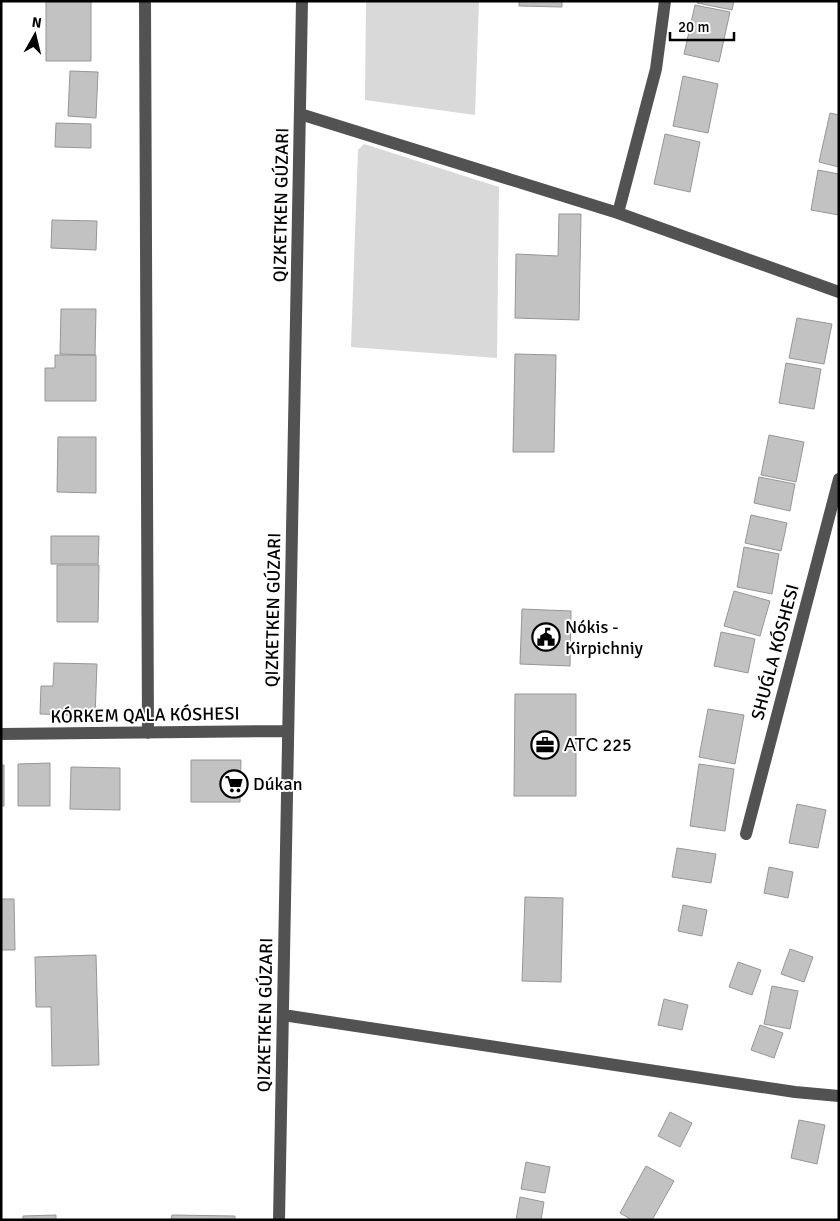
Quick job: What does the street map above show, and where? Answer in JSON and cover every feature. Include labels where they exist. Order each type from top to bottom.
[{"type":"street","points":[[145,1],[148,733]]},
{"type":"street","points":[[279,1220],[302,1]]},
{"type":"street","points":[[618,213],[656,69],[665,1]]},
{"type":"street","points":[[300,114],[618,213],[839,292]]},
{"type":"street","name":"SHUǴLA KÓSHESI","points":[[746,834],[839,479]]},
{"type":"street","name":"KÓRKEM QALA KÓSHESI","points":[[1,734],[288,731]]},
{"type":"street","points":[[283,1015],[795,1092],[839,1096]]},
{"type":"shaded area","points":[[366,1],[479,1],[475,115],[365,100]]},
{"type":"shaded area","points":[[364,144],[499,187],[497,358],[351,347],[358,150]]},
{"type":"building","points":[[46,1],[91,1],[91,61],[46,61]]},
{"type":"building","points":[[519,1],[562,1],[562,7],[519,6]]},
{"type":"building","points":[[698,1],[734,1],[732,10],[697,3]]},
{"type":"building","points":[[695,5],[730,12],[719,62],[684,54]]},
{"type":"building","points":[[70,71],[98,72],[96,118],[68,116]]},
{"type":"building","points":[[683,76],[718,84],[708,133],[673,126]]},
{"type":"building","points":[[830,113],[839,115],[839,167],[819,162]]},
{"type":"building","points":[[56,123],[91,124],[91,148],[55,147]]},
{"type":"building","points":[[665,134],[700,142],[690,192],[654,184]]},
{"type":"building","points":[[818,170],[839,174],[839,215],[811,210]]},
{"type":"building","points":[[559,214],[581,214],[579,320],[515,318],[516,254],[558,256]]},
{"type":"building","points":[[52,220],[97,221],[96,250],[51,248]]},
{"type":"building","points":[[61,309],[96,309],[95,355],[60,354]]},
{"type":"building","points":[[797,318],[832,324],[824,364],[789,358]]},
{"type":"building","points":[[515,354],[556,355],[554,452],[513,452]]},
{"type":"building","points":[[55,355],[96,355],[96,401],[45,401],[45,368],[55,368]]},
{"type":"building","points":[[786,363],[821,369],[814,409],[779,403]]},
{"type":"building","points":[[769,435],[804,442],[796,482],[761,475]]},
{"type":"building","points":[[58,437],[96,437],[96,493],[57,492]]},
{"type":"building","points":[[759,477],[795,484],[790,511],[754,503]]},
{"type":"building","points":[[751,515],[787,523],[781,551],[745,543]]},
{"type":"building","points":[[51,536],[99,536],[98,564],[51,564]]},
{"type":"building","points":[[744,547],[779,554],[772,594],[737,587]]},
{"type":"building","points":[[57,565],[99,565],[98,622],[57,622]]},
{"type":"building","points":[[734,591],[770,601],[760,636],[724,626]]},
{"type":"building","name":"Nókis - Kirpichniy","points":[[522,609],[571,611],[570,666],[520,664]]},
{"type":"building","points":[[721,632],[755,639],[748,673],[714,666]]},
{"type":"building","points":[[54,663],[97,664],[95,716],[40,714],[41,686],[53,686]]},
{"type":"building","name":"АТС 225","points":[[515,694],[576,694],[576,796],[514,796]]},
{"type":"building","points":[[708,709],[744,715],[735,764],[699,757]]},
{"type":"building","points":[[191,760],[241,760],[240,802],[191,802]]},
{"type":"building","points":[[50,763],[50,806],[18,806],[18,764]]},
{"type":"building","points":[[699,764],[734,769],[725,831],[690,826]]},
{"type":"building","points":[[1,765],[4,765],[4,806],[1,806]]},
{"type":"building","points":[[71,767],[120,768],[120,810],[70,809]]},
{"type":"building","points":[[797,804],[826,810],[818,848],[789,843]]},
{"type":"building","points":[[677,848],[716,854],[711,883],[672,877]]},
{"type":"building","points":[[769,867],[793,872],[788,898],[764,893]]},
{"type":"building","points":[[525,897],[563,898],[561,982],[522,981]]},
{"type":"building","points":[[1,899],[14,899],[15,950],[1,950]]},
{"type":"building","points":[[683,905],[707,910],[702,936],[678,931]]},
{"type":"building","points":[[790,949],[813,957],[804,982],[781,974]]},
{"type":"building","points":[[96,955],[99,1065],[52,1066],[51,1007],[36,1007],[35,957]]},
{"type":"building","points":[[738,962],[761,970],[752,995],[729,987]]},
{"type":"building","points":[[772,986],[798,991],[790,1029],[764,1024]]},
{"type":"building","points":[[664,999],[688,1005],[682,1030],[658,1025]]},
{"type":"building","points":[[760,1025],[783,1033],[774,1058],[751,1050]]},
{"type":"building","points":[[670,1112],[692,1123],[680,1147],[658,1136]]},
{"type":"building","points":[[799,1120],[825,1125],[817,1164],[791,1158]]},
{"type":"building","points":[[526,1162],[550,1167],[545,1193],[521,1189]]},
{"type":"building","points":[[646,1166],[674,1181],[652,1220],[632,1220],[620,1213]]},
{"type":"building","points":[[520,1197],[544,1202],[541,1220],[516,1220]]},
{"type":"building","points":[[56,1215],[56,1220],[23,1220],[23,1216]]},
{"type":"building","points":[[172,1215],[235,1216],[235,1220],[171,1220]]},
{"type":"place","name":"Nókis - Kirpichniy","points":[[546,637]]},
{"type":"place","name":"АТС 225","points":[[545,745]]},
{"type":"place","name":"Dúkan","points":[[234,784]]}]
